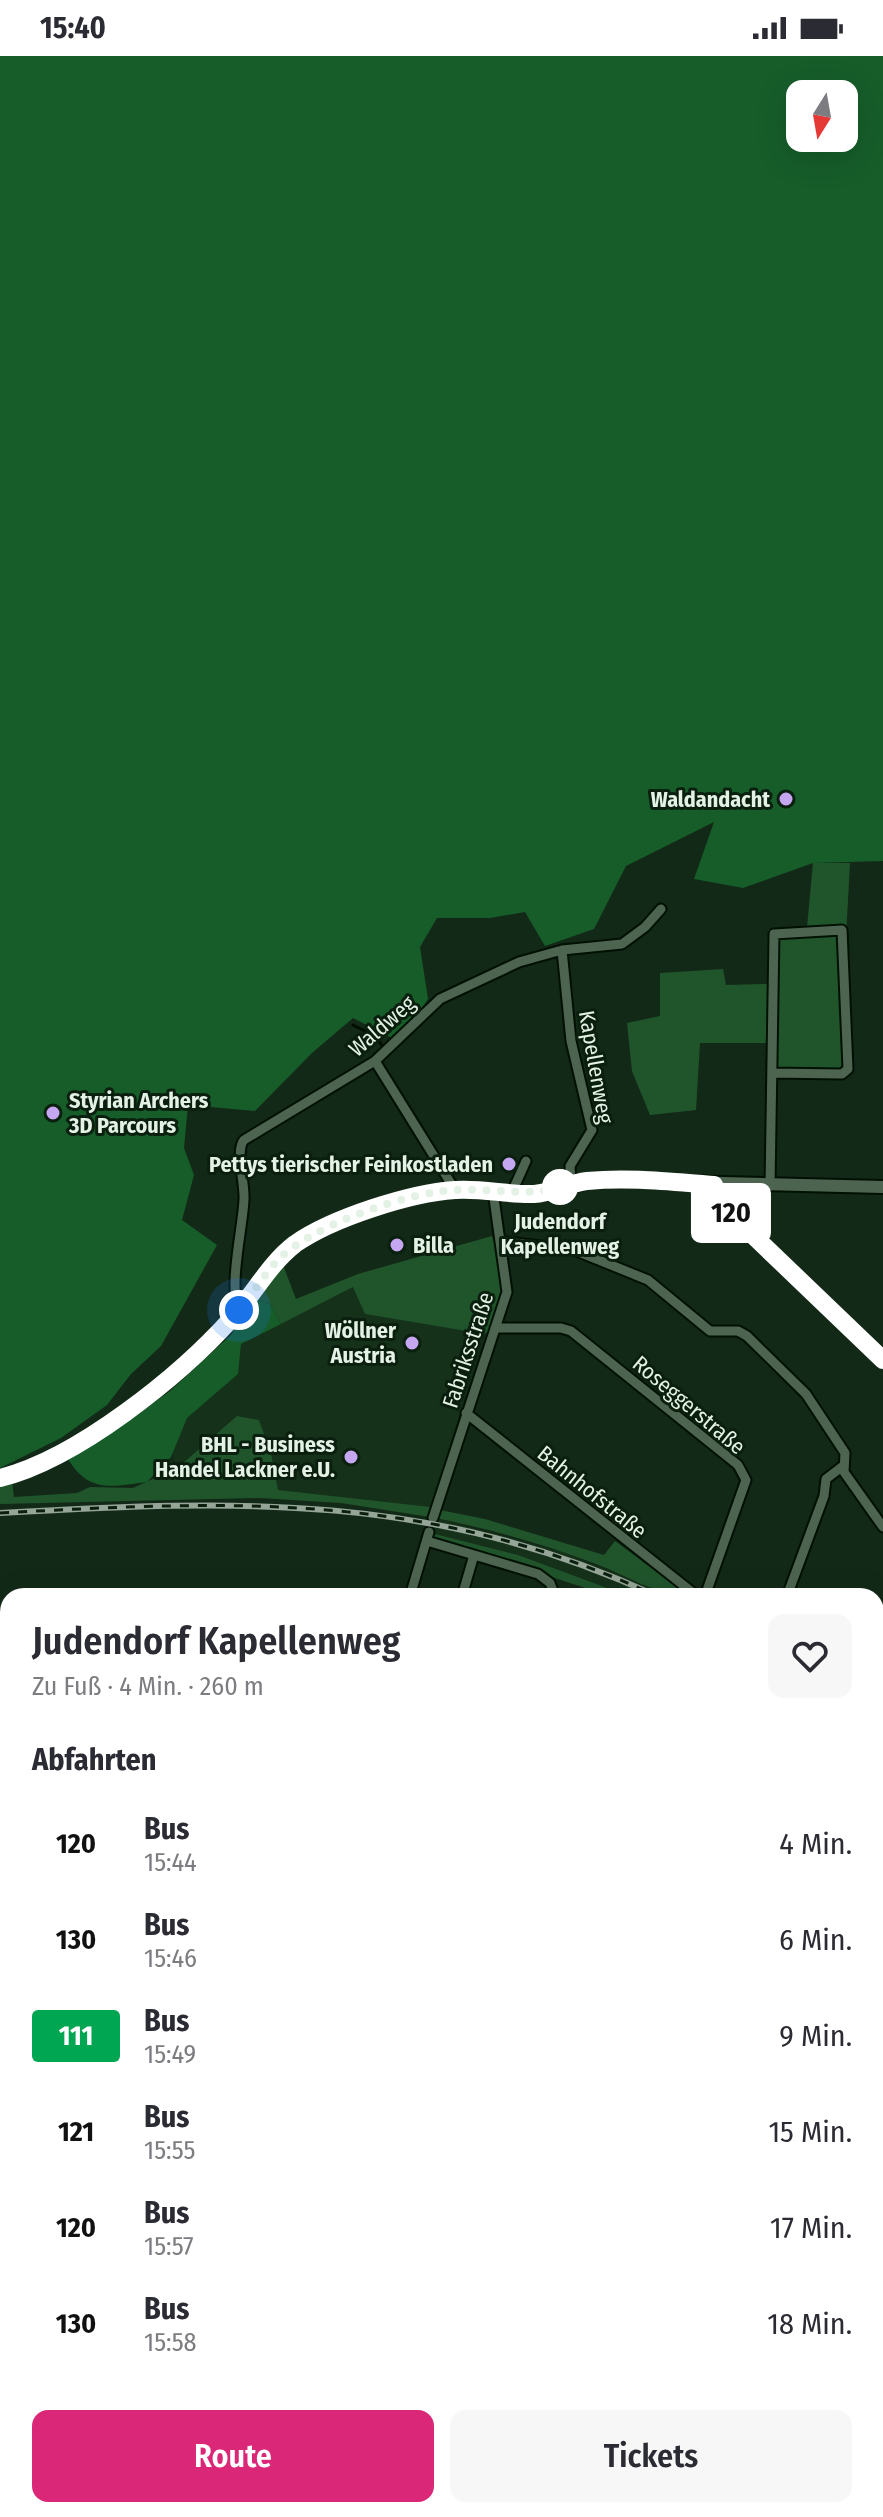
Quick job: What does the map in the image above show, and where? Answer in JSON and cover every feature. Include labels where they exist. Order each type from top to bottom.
[{"type":"main road","points":[[0,1478],[62,1450],[118,1418],[165,1384],[239,1310],[280,1258],[310,1236],[372,1211],[455,1190],[535,1194],[571,1183],[620,1180],[714,1185],[883,1187]]},
{"type":"main road","points":[[714,1185],[724,1206],[736,1219],[883,1360]]},
{"type":"street","name":"Waldweg","points":[[239,1310],[237,1288],[245,1187],[240,1145],[375,1061],[440,999],[519,962],[562,950],[622,944],[645,927],[661,909]]},
{"type":"street","points":[[770,1186],[774,934],[842,930],[848,1069],[842,1074],[772,1073]]},
{"type":"street","name":"Kapellenweg","points":[[562,950],[571,1041],[592,1130],[570,1166],[571,1183]]},
{"type":"street","points":[[375,1061],[455,1190]]},
{"type":"street","points":[[512,1192],[526,1161]]},
{"type":"street","name":"Fabriksstraße","points":[[433,1518],[508,1281],[493,1191]]},
{"type":"street","points":[[500,1241],[574,1250],[648,1280],[710,1331],[738,1331],[747,1336],[806,1394],[845,1453],[843,1466],[883,1527]]},
{"type":"street","name":"Roseggerstraße","points":[[495,1328],[561,1328],[571,1331],[738,1465],[746,1480],[708,1588]]},
{"type":"street","name":"Bahnhofstraße","points":[[466,1413],[687,1588]]},
{"type":"street","points":[[790,1588],[824,1496],[826,1479],[843,1466]]},
{"type":"street","points":[[412,1588],[428,1537],[543,1576],[552,1588]]},
{"type":"street","points":[[464,1588],[474,1555]]},
{"type":"shaded area","points":[[813,863],[850,863],[844,974],[845,1068],[840,1071],[774,1071],[773,1043],[700,1043],[696,1110],[650,1115],[632,1071],[627,1023],[660,1016],[660,973],[723,969],[726,985],[767,984],[768,930],[807,927]]},
{"type":"shaded area","points":[[492,1236],[505,1282],[489,1331],[484,1334],[365,1314],[353,1287],[281,1324],[270,1304],[256,1299],[283,1265],[296,1299],[358,1274]]},
{"type":"shaded area","points":[[354,1287],[365,1314],[484,1334],[431,1507],[277,1490],[271,1453],[259,1420],[237,1416],[175,1469],[172,1449],[187,1418],[238,1374],[241,1344]]},
{"type":"shaded area","points":[[237,1416],[259,1420],[271,1453],[278,1490],[431,1507],[430,1517],[341,1503],[260,1498],[0,1504],[0,1484],[12,1481],[14,1497],[77,1493],[90,1487],[133,1488],[157,1477],[171,1461],[176,1469]]},
{"type":"shaded area","points":[[440,1510],[485,1519],[604,1555],[615,1541],[678,1588],[651,1588],[596,1564],[537,1544],[435,1518]]},
{"type":"shaded area","points":[[438,1519],[563,1552],[651,1588],[607,1588],[518,1555],[434,1533]]},
{"type":"shaded area","points":[[431,1533],[518,1555],[607,1588],[585,1588],[432,1538]]},
{"type":"green space","points":[[0,56],[883,56],[883,861],[813,863],[743,888],[694,879],[714,822],[626,866],[594,929],[545,946],[525,912],[490,918],[437,918],[420,947],[428,999],[400,1042],[353,1018],[312,1053],[255,1111],[188,1105],[184,1148],[194,1175],[182,1220],[217,1245],[161,1346],[131,1374],[107,1405],[61,1438],[0,1468]]},
{"type":"green space","points":[[256,1299],[270,1304],[281,1324],[241,1344],[238,1374],[187,1418],[171,1457],[147,1482],[100,1485],[91,1482],[74,1468],[66,1456],[111,1427],[130,1420],[170,1391],[232,1334],[236,1322]]},
{"type":"waterway","points":[[353,1025],[375,1036],[384,1048]]},
{"type":"railway","points":[[0,1513],[173,1506],[255,1506],[334,1511],[414,1521],[493,1537],[574,1562],[637,1588]]},
{"type":"bus line","name":"120","points":[[0,1478],[10,1476],[84,1438],[165,1384],[230,1321],[270,1268],[296,1244],[339,1222],[434,1192],[475,1190],[535,1194],[571,1183],[602,1180],[714,1185],[718,1197],[736,1219],[883,1360]]},
{"type":"place","name":"Waldandacht","points":[[786,799]]},
{"type":"place","name":"Styrian Archers 3D Parcours","points":[[53,1113]]},
{"type":"place","name":"Pettys tierischer Feinkostladen","points":[[509,1164]]},
{"type":"place","name":"Judendorf Kapellenweg","points":[[560,1187]]},
{"type":"place","name":"Billa","points":[[397,1245]]},
{"type":"place","name":"Wöllner Austria","points":[[412,1343]]},
{"type":"place","name":"BHL - Business Handel Lackner e.U.","points":[[351,1457]]},
{"type":"route","points":[[239,1310],[280,1258],[296,1244],[339,1222],[434,1192],[475,1190],[535,1194],[560,1187]]}]
